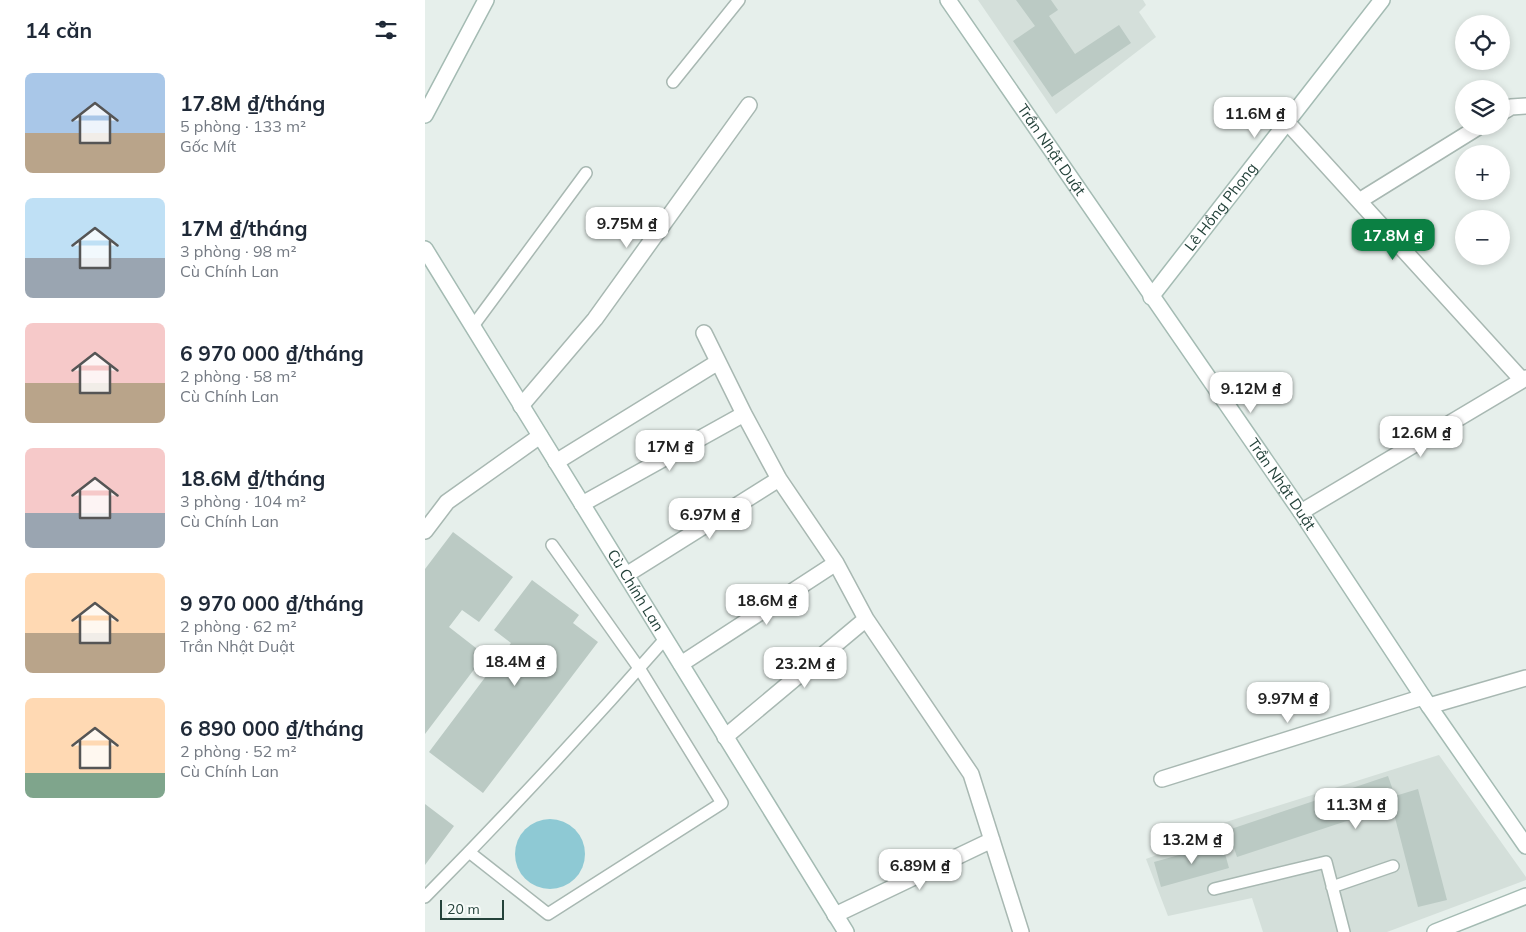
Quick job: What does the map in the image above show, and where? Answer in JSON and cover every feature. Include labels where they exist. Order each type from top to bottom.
[{"type":"street","points":[[425,115],[486,0]]},
{"type":"street","name":"Trần Nhật Duật","points":[[948,0],[1301,512],[1426,702],[1526,846]]},
{"type":"street","name":"Lê Hồng Phong","points":[[1151,297],[1382,0]]},
{"type":"street","points":[[521,406],[595,320],[749,105]]},
{"type":"street","points":[[1510,108],[1526,106]]},
{"type":"street","points":[[1287,122],[1524,379],[1301,512]]},
{"type":"street","points":[[1359,201],[1465,135]]},
{"type":"street","name":"Cù Chính Lan","points":[[425,249],[846,932]]},
{"type":"street","points":[[704,333],[779,479],[836,563],[866,618],[971,774],[1021,932]]},
{"type":"street","points":[[556,462],[718,362]]},
{"type":"street","points":[[582,504],[744,414]]},
{"type":"street","points":[[425,531],[447,502],[540,436]]},
{"type":"street","points":[[626,575],[779,479]]},
{"type":"street","points":[[681,664],[836,563]]},
{"type":"street","points":[[725,737],[866,618]]},
{"type":"street","points":[[1162,779],[1426,702],[1526,678]]},
{"type":"street","points":[[835,915],[992,840]]},
{"type":"street","points":[[1435,932],[1526,896]]},
{"type":"lane","points":[[673,82],[739,0]]},
{"type":"lane","points":[[473,326],[586,173]]},
{"type":"lane","points":[[469,852],[548,914],[722,803],[639,668],[552,545]]},
{"type":"lane","points":[[425,897],[612,700],[665,639]]},
{"type":"lane","points":[[1214,889],[1326,862],[1344,932]]},
{"type":"lane","points":[[1332,887],[1393,866]]},
{"type":"shaded area","points":[[978,0],[1143,0],[1146,5],[1139,12],[1156,37],[1056,114]]},
{"type":"shaded area","points":[[1439,755],[1526,877],[1526,880],[1387,932],[1263,932],[1252,898],[1168,916],[1146,859],[1209,835],[1207,828]]},
{"type":"water","points":[[550,819],[563,822],[575,829],[582,841],[585,854],[582,867],[575,879],[563,886],[550,889],[537,886],[525,879],[518,867],[515,854],[518,841],[525,829],[537,822]]},
{"type":"building","points":[[1016,0],[1051,0],[1058,10],[1049,16],[1075,54],[1119,25],[1131,43],[1052,97],[1013,41],[1035,26]]},
{"type":"building","points":[[453,532],[513,577],[479,622],[462,610],[449,627],[485,655],[425,734],[425,569]]},
{"type":"building","points":[[532,580],[579,615],[573,623],[598,642],[483,793],[429,752],[511,643],[494,630]]},
{"type":"building","points":[[1388,776],[1395,796],[1418,789],[1447,900],[1418,907],[1392,806],[1237,857],[1228,830]]},
{"type":"building","points":[[425,804],[454,826],[425,865]]},
{"type":"building","points":[[1222,843],[1229,868],[1161,887],[1154,862]]}]
